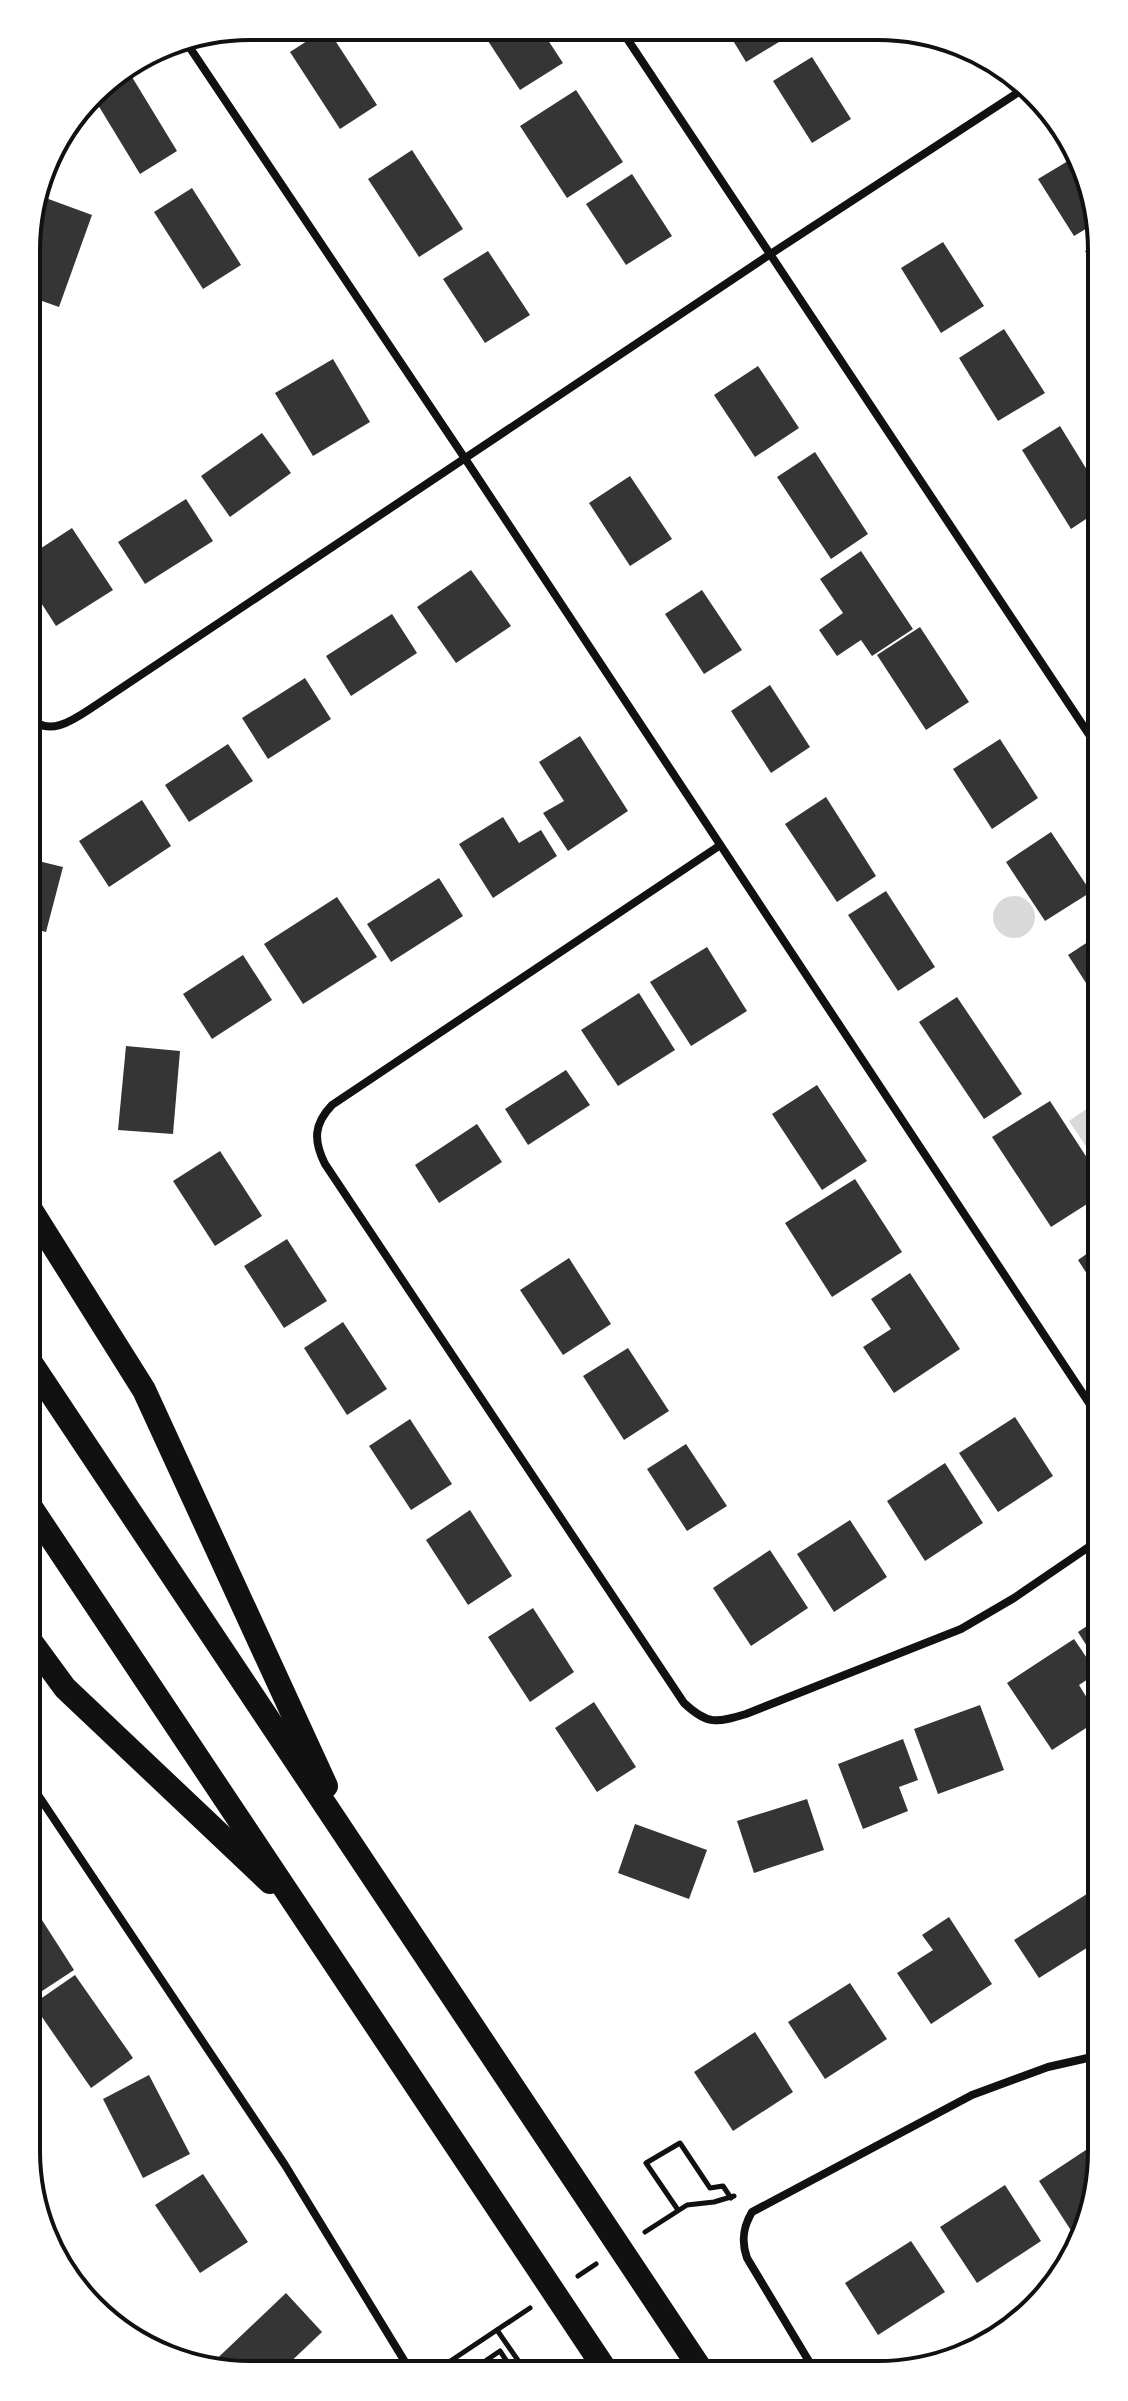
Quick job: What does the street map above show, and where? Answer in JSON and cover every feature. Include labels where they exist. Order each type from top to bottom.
[{"type":"highway","points":[[40,1224],[144,1390],[361,1861]]},
{"type":"highway","points":[[40,1377],[695,2361]]},
{"type":"highway","points":[[40,1521],[600,2361]]},
{"type":"highway","points":[[40,1654],[65,1688],[299,1910]]},
{"type":"street","points":[[628,40],[1088,733]]},
{"type":"street","points":[[191,49],[1088,1401]]},
{"type":"street","points":[[40,724],[51,728],[63,724],[96,705],[769,255],[1018,93]]},
{"type":"street","points":[[719,846],[332,1105],[322,1116],[316,1135],[325,1164],[675,1691],[702,1718],[721,1721],[746,1714],[961,1629],[1014,1598],[1088,1548]]},
{"type":"street","points":[[40,1798],[285,2165],[401,2361]]},
{"type":"street","points":[[809,2361],[744,2250],[744,2224],[752,2212],[972,2095],[1048,2067],[1088,2058]]},
{"type":"path","points":[[675,2212],[646,2163],[680,2143],[710,2188],[723,2186],[731,2198]]},
{"type":"path","points":[[632,2240],[687,2205],[731,2198],[742,2192]]},
{"type":"path","points":[[566,2284],[606,2258]]},
{"type":"path","points":[[451,2361],[540,2302]]},
{"type":"path","points":[[499,2329],[519,2361]]},
{"type":"path","points":[[485,2361],[500,2351],[507,2361]]},
{"type":"shaded area","points":[[1014,896],[1029,902],[1035,917],[1029,932],[1014,938],[999,932],[993,917],[999,902]]},
{"type":"shaded area","points":[[1088,1108],[1088,1150],[1069,1121]]},
{"type":"building","points":[[308,40],[335,40],[377,105],[340,129],[290,52]]},
{"type":"building","points":[[487,40],[548,40],[563,63],[520,90]]},
{"type":"building","points":[[733,40],[782,40],[746,62]]},
{"type":"building","points":[[812,57],[851,119],[812,143],[773,81]]},
{"type":"building","points":[[132,76],[177,151],[140,174],[98,105]]},
{"type":"building","points":[[576,90],[623,162],[567,198],[520,126]]},
{"type":"building","points":[[412,150],[463,229],[419,257],[368,179]]},
{"type":"building","points":[[1068,161],[1081,195],[1086,229],[1074,236],[1038,179]]},
{"type":"building","points":[[632,174],[672,236],[626,265],[586,204]]},
{"type":"building","points":[[192,188],[241,265],[203,289],[154,212]]},
{"type":"building","points":[[46,198],[92,215],[59,307],[40,300],[40,236]]},
{"type":"building","points":[[943,242],[984,306],[941,333],[901,268]]},
{"type":"building","points":[[488,251],[530,315],[485,343],[443,279]]},
{"type":"building","points":[[1004,329],[1045,393],[998,421],[959,358]]},
{"type":"building","points":[[333,359],[370,422],[313,456],[275,393]]},
{"type":"building","points":[[758,366],[799,428],[755,457],[714,395]]},
{"type":"building","points":[[1060,426],[1088,472],[1088,518],[1071,529],[1022,450]]},
{"type":"building","points":[[262,433],[291,473],[230,517],[201,476]]},
{"type":"building","points":[[815,452],[868,534],[831,559],[777,477]]},
{"type":"building","points":[[630,476],[672,539],[630,566],[589,503]]},
{"type":"building","points":[[186,499],[213,541],[145,584],[118,542]]},
{"type":"building","points":[[72,528],[113,590],[56,626],[40,601],[40,549]]},
{"type":"building","points":[[861,551],[913,629],[872,656],[861,640],[837,656],[819,630],[843,613],[820,579]]},
{"type":"building","points":[[471,570],[511,626],[456,663],[417,607]]},
{"type":"building","points":[[702,590],[742,650],[704,674],[665,614]]},
{"type":"building","points":[[392,614],[417,653],[351,696],[326,656]]},
{"type":"building","points":[[920,627],[969,702],[926,730],[877,655]]},
{"type":"building","points":[[305,678],[331,719],[268,759],[242,718]]},
{"type":"building","points":[[770,685],[810,747],[771,773],[731,711]]},
{"type":"building","points":[[580,736],[628,811],[568,851],[543,813],[564,801],[539,762]]},
{"type":"building","points":[[1000,739],[1038,798],[992,829],[953,769]]},
{"type":"building","points":[[228,744],[253,781],[189,822],[165,785]]},
{"type":"building","points":[[826,797],[876,876],[837,902],[785,824]]},
{"type":"building","points":[[142,800],[171,846],[109,887],[79,841]]},
{"type":"building","points":[[503,817],[519,843],[541,830],[557,856],[493,898],[459,844]]},
{"type":"building","points":[[1051,832],[1088,888],[1088,894],[1045,921],[1006,862]]},
{"type":"building","points":[[40,861],[63,867],[46,932],[40,930]]},
{"type":"building","points":[[439,878],[463,916],[391,962],[367,924]]},
{"type":"building","points":[[886,891],[935,967],[898,991],[848,915]]},
{"type":"building","points":[[337,897],[377,957],[303,1004],[264,944]]},
{"type":"building","points":[[1088,942],[1088,986],[1068,955]]},
{"type":"building","points":[[707,947],[747,1011],[691,1046],[650,982]]},
{"type":"building","points":[[243,955],[272,1000],[212,1039],[183,994]]},
{"type":"building","points":[[639,993],[675,1050],[618,1086],[581,1030]]},
{"type":"building","points":[[957,997],[1022,1094],[984,1119],[919,1022]]},
{"type":"building","points":[[126,1046],[180,1051],[173,1134],[118,1130]]},
{"type":"building","points":[[566,1070],[590,1105],[528,1145],[505,1109]]},
{"type":"building","points":[[817,1085],[867,1161],[822,1190],[772,1114]]},
{"type":"building","points":[[1050,1101],[1088,1159],[1088,1203],[1051,1227],[992,1137]]},
{"type":"building","points":[[477,1124],[502,1162],[439,1203],[415,1165]]},
{"type":"building","points":[[220,1151],[262,1216],[215,1246],[173,1181]]},
{"type":"building","points":[[855,1179],[902,1252],[832,1297],[785,1223]]},
{"type":"building","points":[[287,1239],[327,1301],[284,1328],[244,1266]]},
{"type":"building","points":[[1088,1253],[1088,1276],[1078,1260]]},
{"type":"building","points":[[569,1258],[611,1324],[563,1355],[520,1290]]},
{"type":"building","points":[[910,1273],[960,1349],[894,1393],[863,1347],[891,1329],[871,1299]]},
{"type":"building","points":[[343,1322],[387,1389],[347,1415],[304,1348]]},
{"type":"building","points":[[628,1348],[669,1411],[624,1440],[583,1376]]},
{"type":"building","points":[[1015,1417],[1053,1476],[998,1512],[959,1453]]},
{"type":"building","points":[[410,1419],[452,1484],[411,1510],[369,1446]]},
{"type":"building","points":[[686,1444],[727,1506],[687,1531],[647,1469]]},
{"type":"building","points":[[945,1463],[983,1523],[925,1561],[887,1501]]},
{"type":"building","points":[[470,1510],[512,1576],[468,1605],[426,1540]]},
{"type":"building","points":[[850,1520],[887,1577],[834,1612],[797,1554]]},
{"type":"building","points":[[770,1550],[808,1608],[751,1646],[713,1588]]},
{"type":"building","points":[[533,1608],[574,1672],[530,1702],[488,1637]]},
{"type":"building","points":[[1088,1625],[1088,1648],[1078,1632]]},
{"type":"building","points":[[1074,1639],[1088,1660],[1088,1679],[1079,1685],[1088,1700],[1088,1727],[1052,1750],[1007,1683]]},
{"type":"building","points":[[594,1702],[636,1767],[597,1792],[555,1728]]},
{"type":"building","points":[[980,1705],[1004,1770],[938,1794],[914,1729]]},
{"type":"building","points":[[903,1739],[918,1780],[899,1787],[908,1811],[863,1829],[838,1764]]},
{"type":"building","points":[[807,1799],[824,1850],[754,1873],[737,1821]]},
{"type":"building","points":[[635,1824],[707,1850],[689,1899],[618,1873]]},
{"type":"building","points":[[1088,1893],[1088,1947],[1039,1978],[1014,1940]]},
{"type":"building","points":[[40,1917],[74,1970],[40,1992]]},
{"type":"building","points":[[949,1917],[992,1984],[931,2024],[897,1973],[933,1950],[922,1935]]},
{"type":"building","points":[[75,1975],[133,2058],[91,2088],[40,2014],[40,1999]]},
{"type":"building","points":[[850,1983],[887,2039],[825,2079],[788,2022]]},
{"type":"building","points":[[755,2032],[793,2092],[733,2131],[694,2072]]},
{"type":"building","points":[[149,2075],[190,2154],[143,2178],[103,2099]]},
{"type":"building","points":[[1088,2149],[1084,2192],[1072,2232],[1039,2181]]},
{"type":"building","points":[[203,2174],[248,2242],[200,2273],[155,2205]]},
{"type":"building","points":[[1005,2185],[1041,2241],[977,2283],[940,2227]]},
{"type":"building","points":[[911,2241],[945,2292],[878,2335],[845,2283]]},
{"type":"building","points":[[286,2293],[322,2332],[291,2361],[217,2358]]}]
